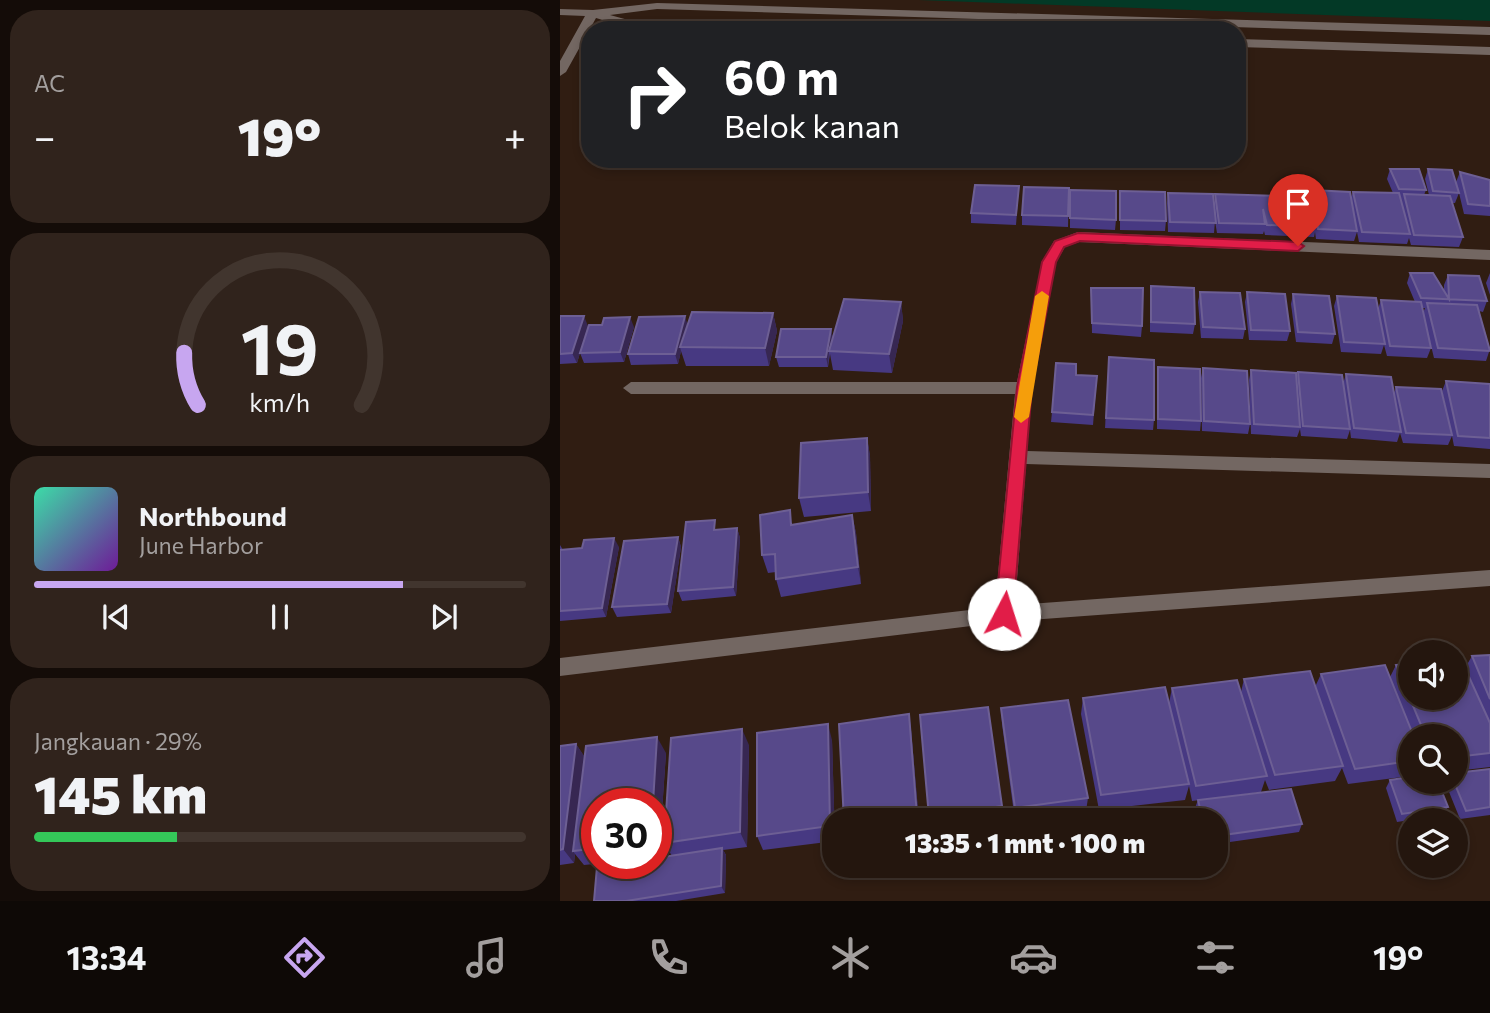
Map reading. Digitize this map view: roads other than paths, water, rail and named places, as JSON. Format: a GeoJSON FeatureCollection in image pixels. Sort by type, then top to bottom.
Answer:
{"type":"FeatureCollection","features":[{"type":"Feature","properties":{"kind":"street"},"geometry":{"type":"LineString","coordinates":[[560,12],[593,13],[657,6],[1138,21]]}},
{"type":"Feature","properties":{"kind":"street"},"geometry":{"type":"LineString","coordinates":[[593,13],[620,21]]}},
{"type":"Feature","properties":{"kind":"street"},"geometry":{"type":"LineString","coordinates":[[589,21],[593,13]]}},
{"type":"Feature","properties":{"kind":"street"},"geometry":{"type":"LineString","coordinates":[[1246,24],[1490,32]]}},
{"type":"Feature","properties":{"kind":"street"},"geometry":{"type":"LineString","coordinates":[[560,72],[581,34]]}},
{"type":"Feature","properties":{"kind":"street"},"geometry":{"type":"LineString","coordinates":[[1246,43],[1490,51]]}},
{"type":"Feature","properties":{"kind":"street"},"geometry":{"type":"LineString","coordinates":[[1004,614],[1024,387],[1049,262],[1059,244],[1078,237],[1490,255]]}},
{"type":"Feature","properties":{"kind":"street"},"geometry":{"type":"LineString","coordinates":[[631,387],[1024,387]]}},
{"type":"Feature","properties":{"kind":"street"},"geometry":{"type":"LineString","coordinates":[[1018,457],[1490,471]]}},
{"type":"Feature","properties":{"kind":"street"},"geometry":{"type":"LineString","coordinates":[[560,667],[1004,614],[1490,578]]}}]}
